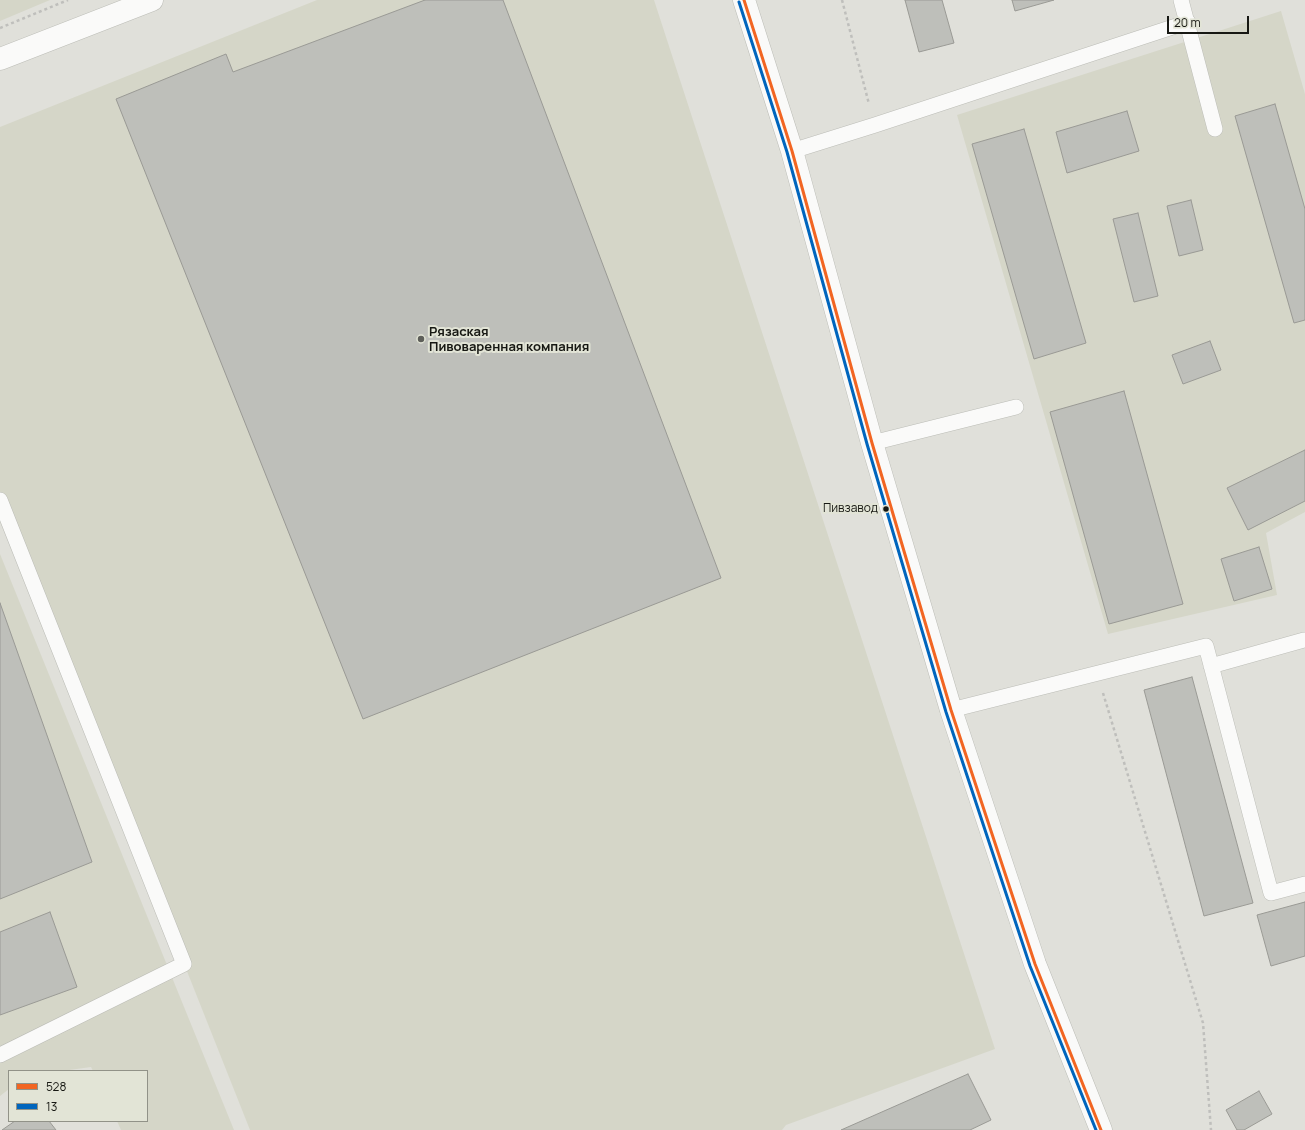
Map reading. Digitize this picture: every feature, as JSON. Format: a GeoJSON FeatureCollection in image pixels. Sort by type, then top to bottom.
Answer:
{"type":"FeatureCollection","features":[{"type":"Feature","properties":{"kind":"main road"},"geometry":{"type":"LineString","coordinates":[[0,59],[152,0]]}},
{"type":"Feature","properties":{"kind":"main road"},"geometry":{"type":"LineString","coordinates":[[744,0],[792,151],[872,443],[951,710],[1035,964],[1101,1130]]}},
{"type":"Feature","properties":{"kind":"lane"},"geometry":{"type":"LineString","coordinates":[[1181,0],[1215,129]]}},
{"type":"Feature","properties":{"kind":"lane"},"geometry":{"type":"LineString","coordinates":[[792,151],[1188,22]]}},
{"type":"Feature","properties":{"kind":"lane"},"geometry":{"type":"LineString","coordinates":[[872,443],[1016,407]]}},
{"type":"Feature","properties":{"kind":"lane"},"geometry":{"type":"LineString","coordinates":[[0,500],[184,964],[0,1055]]}},
{"type":"Feature","properties":{"kind":"lane"},"geometry":{"type":"LineString","coordinates":[[1212,666],[1304,640]]}},
{"type":"Feature","properties":{"kind":"lane"},"geometry":{"type":"LineString","coordinates":[[951,710],[1206,646],[1271,893],[1305,884]]}},
{"type":"Feature","properties":{"kind":"path"},"geometry":{"type":"LineString","coordinates":[[0,28],[68,0]]}},
{"type":"Feature","properties":{"kind":"path"},"geometry":{"type":"LineString","coordinates":[[842,0],[875,125]]}},
{"type":"Feature","properties":{"kind":"path"},"geometry":{"type":"LineString","coordinates":[[1097,674],[1203,1023],[1211,1130]]}},
{"type":"Feature","properties":{"kind":"shaded area"},"geometry":{"type":"Polygon","coordinates":[[[0,0],[50,0],[0,21],[0,0]]]}},
{"type":"Feature","properties":{"kind":"shaded area"},"geometry":{"type":"Polygon","coordinates":[[[317,0],[654,0],[995,1049],[786,1125],[782,1130],[250,1130],[0,500],[0,127],[317,0]]]}},
{"type":"Feature","properties":{"kind":"shaded area"},"geometry":{"type":"Polygon","coordinates":[[[1281,11],[1305,94],[1305,512],[1266,533],[1277,595],[1108,634],[957,115],[1281,11]]]}},
{"type":"Feature","properties":{"kind":"shaded area"},"geometry":{"type":"Polygon","coordinates":[[[0,554],[234,1130],[121,1130],[117,1122],[148,1122],[148,1070],[92,1070],[91,1067],[69,1070],[8,1070],[8,1090],[0,1096],[0,554]]]}},
{"type":"Feature","properties":{"kind":"building","name":"Рязаская Пивоваренная компания"},"geometry":{"type":"Polygon","coordinates":[[[425,0],[503,0],[721,578],[363,719],[116,99],[226,54],[233,72],[425,0]]]}},
{"type":"Feature","properties":{"kind":"building"},"geometry":{"type":"Polygon","coordinates":[[[905,0],[942,0],[954,43],[919,52],[905,0]]]}},
{"type":"Feature","properties":{"kind":"building"},"geometry":{"type":"Polygon","coordinates":[[[1012,0],[1054,0],[1015,11],[1012,0]]]}},
{"type":"Feature","properties":{"kind":"building"},"geometry":{"type":"Polygon","coordinates":[[[1275,104],[1305,209],[1305,320],[1294,323],[1235,116],[1275,104]]]}},
{"type":"Feature","properties":{"kind":"building"},"geometry":{"type":"Polygon","coordinates":[[[1127,111],[1139,151],[1067,173],[1056,132],[1127,111]]]}},
{"type":"Feature","properties":{"kind":"building"},"geometry":{"type":"Polygon","coordinates":[[[1024,129],[1086,343],[1034,359],[972,144],[1024,129]]]}},
{"type":"Feature","properties":{"kind":"building"},"geometry":{"type":"Polygon","coordinates":[[[1191,200],[1203,250],[1179,256],[1167,206],[1191,200]]]}},
{"type":"Feature","properties":{"kind":"building"},"geometry":{"type":"Polygon","coordinates":[[[1138,213],[1158,296],[1134,302],[1113,219],[1138,213]]]}},
{"type":"Feature","properties":{"kind":"building"},"geometry":{"type":"Polygon","coordinates":[[[1210,341],[1221,370],[1183,384],[1172,355],[1210,341]]]}},
{"type":"Feature","properties":{"kind":"building"},"geometry":{"type":"Polygon","coordinates":[[[1124,391],[1183,604],[1109,624],[1050,412],[1124,391]]]}},
{"type":"Feature","properties":{"kind":"building"},"geometry":{"type":"Polygon","coordinates":[[[1305,450],[1305,501],[1248,530],[1227,488],[1305,450]]]}},
{"type":"Feature","properties":{"kind":"building"},"geometry":{"type":"Polygon","coordinates":[[[1259,547],[1272,589],[1234,601],[1221,559],[1259,547]]]}},
{"type":"Feature","properties":{"kind":"building"},"geometry":{"type":"Polygon","coordinates":[[[0,603],[92,862],[0,899],[0,603]]]}},
{"type":"Feature","properties":{"kind":"building"},"geometry":{"type":"Polygon","coordinates":[[[1192,677],[1253,903],[1204,916],[1144,690],[1192,677]]]}},
{"type":"Feature","properties":{"kind":"building"},"geometry":{"type":"Polygon","coordinates":[[[1305,902],[1305,956],[1271,966],[1257,915],[1305,902]]]}},
{"type":"Feature","properties":{"kind":"building"},"geometry":{"type":"Polygon","coordinates":[[[50,912],[77,987],[0,1015],[0,932],[50,912]]]}},
{"type":"Feature","properties":{"kind":"building"},"geometry":{"type":"Polygon","coordinates":[[[968,1074],[991,1120],[970,1130],[841,1130],[968,1074]]]}},
{"type":"Feature","properties":{"kind":"building"},"geometry":{"type":"Polygon","coordinates":[[[1259,1091],[1272,1114],[1244,1130],[1237,1130],[1226,1110],[1259,1091]]]}},
{"type":"Feature","properties":{"kind":"building"},"geometry":{"type":"Polygon","coordinates":[[[14,1122],[50,1122],[56,1130],[2,1130],[14,1122]]]}},
{"type":"Feature","properties":{"kind":"transit line","name":"528"},"geometry":{"type":"LineString","coordinates":[[744,0],[792,151],[872,443],[951,710],[1035,964],[1101,1130]]}},
{"type":"Feature","properties":{"kind":"transit line","name":"13"},"geometry":{"type":"LineString","coordinates":[[739,2],[787,152],[867,444],[946,712],[1030,966],[1096,1130]]}},
{"type":"Feature","properties":{"kind":"place","name":"Рязаская Пивоваренная компания"},"geometry":{"type":"Point","coordinates":[421,339]}},
{"type":"Feature","properties":{"kind":"place","name":"Пивзавод"},"geometry":{"type":"Point","coordinates":[886,509]}}]}
